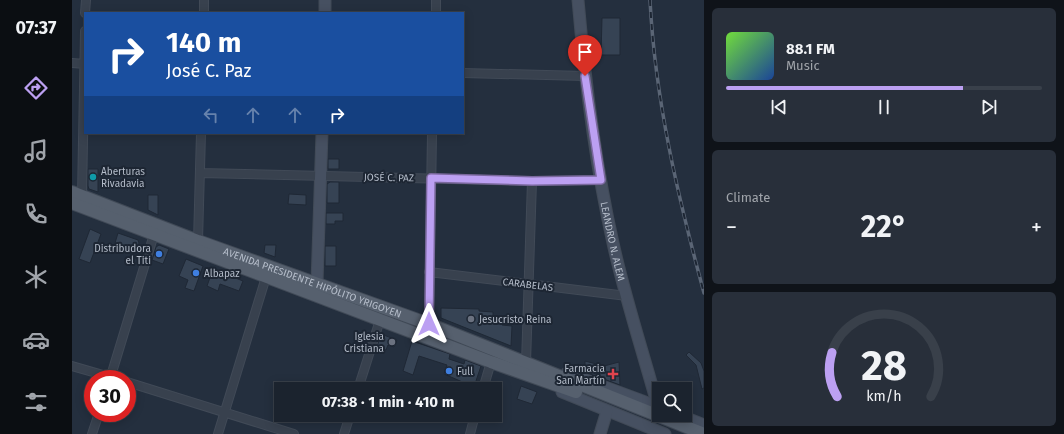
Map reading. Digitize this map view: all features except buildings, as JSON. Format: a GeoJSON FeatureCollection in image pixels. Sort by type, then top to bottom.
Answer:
{"type":"FeatureCollection","features":[{"type":"Feature","properties":{"kind":"main road","name":"AVENIDA PRESIDENTE HIPÓLITO YRIGOYEN"},"geometry":{"type":"LineString","coordinates":[[77,194],[266,277],[313,295],[491,362],[551,378],[704,434]]}},
{"type":"Feature","properties":{"kind":"main road","name":"AVENIDA PRESIDENTE HIPÓLITO YRIGOYEN"},"geometry":{"type":"LineString","coordinates":[[72,204],[198,241],[429,324],[526,363],[551,378],[685,434]]}},
{"type":"Feature","properties":{"kind":"street"},"geometry":{"type":"LineString","coordinates":[[85,12],[86,0]]}},
{"type":"Feature","properties":{"kind":"street"},"geometry":{"type":"LineString","coordinates":[[204,0],[204,12]]}},
{"type":"Feature","properties":{"kind":"street"},"geometry":{"type":"LineString","coordinates":[[325,0],[325,12]]}},
{"type":"Feature","properties":{"kind":"street"},"geometry":{"type":"LineString","coordinates":[[436,0],[436,12]]}},
{"type":"Feature","properties":{"kind":"street","name":"LEANDRO N. ALEM"},"geometry":{"type":"LineString","coordinates":[[578,0],[585,76],[601,180],[613,243],[652,386]]}},
{"type":"Feature","properties":{"kind":"street"},"geometry":{"type":"LineString","coordinates":[[72,63],[84,64]]}},
{"type":"Feature","properties":{"kind":"street"},"geometry":{"type":"LineString","coordinates":[[464,73],[585,76]]}},
{"type":"Feature","properties":{"kind":"street"},"geometry":{"type":"LineString","coordinates":[[77,194],[84,80]]}},
{"type":"Feature","properties":{"kind":"street"},"geometry":{"type":"LineString","coordinates":[[198,241],[201,134]]}},
{"type":"Feature","properties":{"kind":"street"},"geometry":{"type":"LineString","coordinates":[[313,295],[317,283],[322,134]]}},
{"type":"Feature","properties":{"kind":"street"},"geometry":{"type":"LineString","coordinates":[[429,324],[432,134]]}},
{"type":"Feature","properties":{"kind":"street","name":"JOSÉ C. PAZ"},"geometry":{"type":"LineString","coordinates":[[200,173],[532,181],[601,180]]}},
{"type":"Feature","properties":{"kind":"street"},"geometry":{"type":"LineString","coordinates":[[526,363],[530,284],[532,181]]}},
{"type":"Feature","properties":{"kind":"street"},"geometry":{"type":"LineString","coordinates":[[114,370],[156,229]]}},
{"type":"Feature","properties":{"kind":"street","name":"CARABELAS"},"geometry":{"type":"LineString","coordinates":[[429,272],[627,296]]}},
{"type":"Feature","properties":{"kind":"street"},"geometry":{"type":"LineString","coordinates":[[218,434],[266,277]]}},
{"type":"Feature","properties":{"kind":"street"},"geometry":{"type":"LineString","coordinates":[[360,382],[380,320]]}},
{"type":"Feature","properties":{"kind":"street"},"geometry":{"type":"LineString","coordinates":[[485,382],[491,362]]}},
{"type":"Feature","properties":{"kind":"street"},"geometry":{"type":"LineString","coordinates":[[72,366],[85,370]]}},
{"type":"Feature","properties":{"kind":"street","name":"AVENIDA PRESIDENTE HIPÓLITO YRIGOYEN"},"geometry":{"type":"LineString","coordinates":[[652,405],[561,372],[551,378],[563,392],[665,434]]}},
{"type":"Feature","properties":{"kind":"street"},"geometry":{"type":"LineString","coordinates":[[136,385],[224,414],[294,434]]}},
{"type":"Feature","properties":{"kind":"street"},"geometry":{"type":"LineString","coordinates":[[600,434],[608,411]]}},
{"type":"Feature","properties":{"kind":"street"},"geometry":{"type":"LineString","coordinates":[[692,420],[704,425]]}},
{"type":"Feature","properties":{"kind":"street"},"geometry":{"type":"LineString","coordinates":[[92,434],[96,422]]}},
{"type":"Feature","properties":{"kind":"street"},"geometry":{"type":"LineString","coordinates":[[344,434],[348,422]]}},
{"type":"Feature","properties":{"kind":"street"},"geometry":{"type":"LineString","coordinates":[[470,434],[473,422]]}},
{"type":"Feature","properties":{"kind":"railway"},"geometry":{"type":"LineString","coordinates":[[650,0],[662,111],[685,221],[704,293]]}},
{"type":"Feature","properties":{"kind":"place","name":"Aberturas Rivadavia"},"geometry":{"type":"Point","coordinates":[93,177]}},
{"type":"Feature","properties":{"kind":"place","name":"Distribudora el Titi"},"geometry":{"type":"Point","coordinates":[159,254]}},
{"type":"Feature","properties":{"kind":"place","name":"Albapaz"},"geometry":{"type":"Point","coordinates":[196,273]}},
{"type":"Feature","properties":{"kind":"place","name":"Jesucristo Reina"},"geometry":{"type":"Point","coordinates":[471,319]}},
{"type":"Feature","properties":{"kind":"place","name":"Iglesia Cristiana"},"geometry":{"type":"Point","coordinates":[392,342]}},
{"type":"Feature","properties":{"kind":"place","name":"Full"},"geometry":{"type":"Point","coordinates":[449,371]}},
{"type":"Feature","properties":{"kind":"place","name":"Farmacia San Martín"},"geometry":{"type":"Point","coordinates":[613,374]}},
{"type":"Feature","properties":{"kind":"route"},"geometry":{"type":"LineString","coordinates":[[429,324],[431,178],[532,181],[601,180],[585,76]]}}]}
